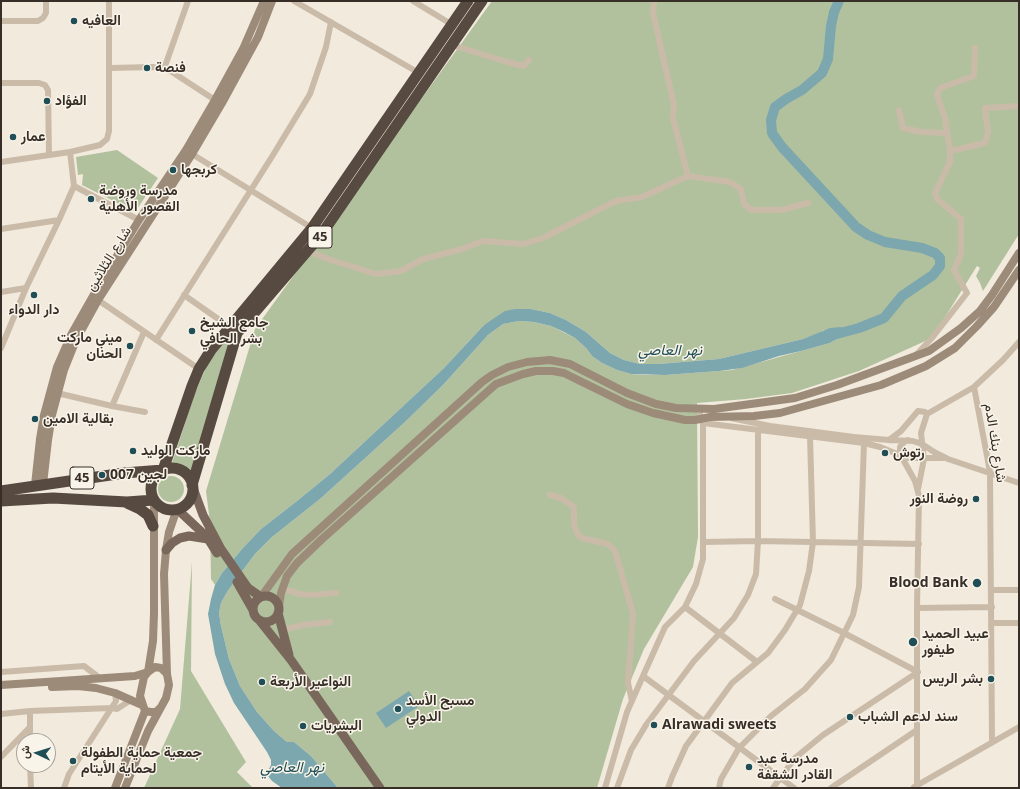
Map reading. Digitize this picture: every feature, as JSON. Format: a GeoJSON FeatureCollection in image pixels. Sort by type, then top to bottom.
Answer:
{"type":"FeatureCollection","features":[{"type":"Feature","properties":{"kind":"highway","name":"45"},"geometry":{"type":"LineString","coordinates":[[192,485],[234,330],[312,228],[468,1]]}},
{"type":"Feature","properties":{"kind":"highway","name":"45"},"geometry":{"type":"LineString","coordinates":[[1,490],[124,473],[164,470],[192,386],[199,369],[211,350],[234,330],[321,235],[482,1]]}},
{"type":"Feature","properties":{"kind":"highway"},"geometry":{"type":"LineString","coordinates":[[174,468],[183,472],[190,479],[192,485],[189,500],[186,504],[177,509],[172,510],[162,507],[154,500],[152,496],[151,485],[155,476],[164,470],[174,468]]}},
{"type":"Feature","properties":{"kind":"highway","name":"45"},"geometry":{"type":"LineString","coordinates":[[1,501],[53,498],[126,502],[154,500]]}},
{"type":"Feature","properties":{"kind":"highway"},"geometry":{"type":"LineString","coordinates":[[126,502],[148,515],[153,526]]}},
{"type":"Feature","properties":{"kind":"main road"},"geometry":{"type":"LineString","coordinates":[[39,484],[40,439],[44,414],[57,367],[71,335],[104,284],[139,220],[186,150],[215,100],[239,65],[264,1]]}},
{"type":"Feature","properties":{"kind":"main road","name":"شارع الثلاثين"},"geometry":{"type":"LineString","coordinates":[[39,484],[57,393],[69,355],[98,300],[104,284],[192,154],[239,65],[258,37],[272,1]]}},
{"type":"Feature","properties":{"kind":"main road"},"geometry":{"type":"LineString","coordinates":[[253,610],[256,601],[261,597],[296,550],[482,382],[508,367],[527,362],[550,360],[570,364],[628,393],[656,404],[676,408],[700,410],[724,409],[795,398],[837,385],[929,351],[947,339],[980,311],[992,296],[1019,253]]}},
{"type":"Feature","properties":{"kind":"main road"},"geometry":{"type":"LineString","coordinates":[[260,621],[269,622],[275,618],[287,576],[297,563],[496,384],[509,378],[536,371],[553,371],[564,373],[628,404],[653,413],[685,420],[702,421],[710,417],[780,413],[881,385],[926,366],[955,348],[977,326],[994,307],[1019,270]]}},
{"type":"Feature","properties":{"kind":"main road"},"geometry":{"type":"LineString","coordinates":[[760,427],[764,415]]}},
{"type":"Feature","properties":{"kind":"main road"},"geometry":{"type":"LineString","coordinates":[[192,485],[203,515],[221,554]]}},
{"type":"Feature","properties":{"kind":"main road"},"geometry":{"type":"LineString","coordinates":[[115,788],[144,708],[140,696],[144,677],[148,672],[153,641],[154,500]]}},
{"type":"Feature","properties":{"kind":"main road"},"geometry":{"type":"LineString","coordinates":[[125,788],[148,731],[166,698],[169,686],[167,674],[164,574],[169,532],[177,509],[221,554],[246,590],[255,616],[291,660],[380,788]]}},
{"type":"Feature","properties":{"kind":"main road"},"geometry":{"type":"LineString","coordinates":[[166,550],[172,543],[180,538],[189,536],[208,539]]}},
{"type":"Feature","properties":{"kind":"main road"},"geometry":{"type":"LineString","coordinates":[[246,590],[261,597],[267,596],[273,598],[278,610],[291,660]]}},
{"type":"Feature","properties":{"kind":"main road"},"geometry":{"type":"LineString","coordinates":[[1,685],[135,676],[148,672],[156,667],[161,668],[167,674]]}},
{"type":"Feature","properties":{"kind":"main road"},"geometry":{"type":"LineString","coordinates":[[1,690],[78,686],[96,688],[115,693],[144,708],[156,712],[161,707]]}},
{"type":"Feature","properties":{"kind":"street"},"geometry":{"type":"LineString","coordinates":[[1,21],[38,21],[43,18],[46,13],[46,1]]}},
{"type":"Feature","properties":{"kind":"street"},"geometry":{"type":"LineString","coordinates":[[1,162],[70,152],[100,145],[107,139],[109,131],[110,68],[109,1]]}},
{"type":"Feature","properties":{"kind":"street"},"geometry":{"type":"LineString","coordinates":[[164,69],[188,1]]}},
{"type":"Feature","properties":{"kind":"street"},"geometry":{"type":"LineString","coordinates":[[294,1],[419,73]]}},
{"type":"Feature","properties":{"kind":"street"},"geometry":{"type":"LineString","coordinates":[[414,1],[451,24]]}},
{"type":"Feature","properties":{"kind":"street"},"geometry":{"type":"LineString","coordinates":[[654,1],[653,13],[674,105],[673,118],[688,176]]}},
{"type":"Feature","properties":{"kind":"street"},"geometry":{"type":"LineString","coordinates":[[156,340],[252,189],[310,94],[326,47],[331,22]]}},
{"type":"Feature","properties":{"kind":"street"},"geometry":{"type":"LineString","coordinates":[[452,45],[524,66],[529,60]]}},
{"type":"Feature","properties":{"kind":"street"},"geometry":{"type":"LineString","coordinates":[[914,357],[932,338],[967,293],[954,270],[961,254],[961,219],[937,199],[935,193],[950,162],[950,151],[945,118],[937,96],[940,88],[974,76],[975,48]]}},
{"type":"Feature","properties":{"kind":"street"},"geometry":{"type":"LineString","coordinates":[[110,68],[153,67],[164,69],[172,72],[215,100]]}},
{"type":"Feature","properties":{"kind":"street"},"geometry":{"type":"LineString","coordinates":[[1,83],[40,83],[45,85],[48,90],[49,155]]}},
{"type":"Feature","properties":{"kind":"street"},"geometry":{"type":"LineString","coordinates":[[950,151],[985,143],[988,132],[984,108],[1019,106]]}},
{"type":"Feature","properties":{"kind":"street"},"geometry":{"type":"LineString","coordinates":[[899,110],[903,128],[920,132],[947,133]]}},
{"type":"Feature","properties":{"kind":"street"},"geometry":{"type":"LineString","coordinates":[[1,348],[26,288],[60,220],[74,186],[70,152]]}},
{"type":"Feature","properties":{"kind":"street"},"geometry":{"type":"LineString","coordinates":[[192,154],[252,189],[312,228]]}},
{"type":"Feature","properties":{"kind":"street"},"geometry":{"type":"LineString","coordinates":[[307,252],[376,274],[402,272],[423,259],[462,249],[483,241],[523,244],[543,238],[616,201],[642,197],[688,176],[730,182],[741,190],[744,204],[751,210],[781,210],[808,203]]}},
{"type":"Feature","properties":{"kind":"street"},"geometry":{"type":"LineString","coordinates":[[74,186],[139,220]]}},
{"type":"Feature","properties":{"kind":"street"},"geometry":{"type":"LineString","coordinates":[[1,229],[60,220]]}},
{"type":"Feature","properties":{"kind":"street"},"geometry":{"type":"LineString","coordinates":[[1,292],[26,288]]}},
{"type":"Feature","properties":{"kind":"street"},"geometry":{"type":"LineString","coordinates":[[184,296],[234,330]]}},
{"type":"Feature","properties":{"kind":"street"},"geometry":{"type":"LineString","coordinates":[[98,300],[199,369]]}},
{"type":"Feature","properties":{"kind":"street"},"geometry":{"type":"LineString","coordinates":[[112,406],[144,332]]}},
{"type":"Feature","properties":{"kind":"street"},"geometry":{"type":"LineString","coordinates":[[915,787],[918,672],[918,489],[922,478],[924,459],[921,433],[927,414],[974,387],[1003,360],[1019,342]]}},
{"type":"Feature","properties":{"kind":"street","name":"شارع بنك الدم"},"geometry":{"type":"LineString","coordinates":[[974,387],[990,472],[992,742]]}},
{"type":"Feature","properties":{"kind":"street"},"geometry":{"type":"LineString","coordinates":[[57,393],[145,412]]}},
{"type":"Feature","properties":{"kind":"street"},"geometry":{"type":"LineString","coordinates":[[724,409],[728,416],[735,420],[760,427],[810,436],[864,443],[880,447],[901,457],[913,459],[948,459]]}},
{"type":"Feature","properties":{"kind":"street"},"geometry":{"type":"LineString","coordinates":[[605,788],[627,712],[642,676],[665,627],[684,607],[696,584],[703,560],[702,421],[700,410]]}},
{"type":"Feature","properties":{"kind":"street"},"geometry":{"type":"LineString","coordinates":[[889,440],[901,431],[918,411],[925,412],[927,414]]}},
{"type":"Feature","properties":{"kind":"street"},"geometry":{"type":"LineString","coordinates":[[702,421],[854,437],[908,440],[922,444],[948,459],[1019,483]]}},
{"type":"Feature","properties":{"kind":"street"},"geometry":{"type":"LineString","coordinates":[[617,788],[631,750],[646,725],[694,661],[734,618],[748,595],[756,574],[760,427]]}},
{"type":"Feature","properties":{"kind":"street"},"geometry":{"type":"LineString","coordinates":[[668,788],[686,746],[732,683],[768,653],[800,605],[813,542],[810,436]]}},
{"type":"Feature","properties":{"kind":"street"},"geometry":{"type":"LineString","coordinates":[[908,440],[905,441],[900,447],[900,454],[918,489]]}},
{"type":"Feature","properties":{"kind":"street"},"geometry":{"type":"LineString","coordinates":[[719,788],[721,779],[740,748],[772,716],[805,689],[831,660],[853,615],[859,587],[864,443]]}},
{"type":"Feature","properties":{"kind":"street"},"geometry":{"type":"LineString","coordinates":[[550,495],[562,498],[574,507],[574,525],[578,535],[582,538],[608,544],[615,551],[617,556],[633,614],[628,683],[632,701]]}},
{"type":"Feature","properties":{"kind":"street"},"geometry":{"type":"LineString","coordinates":[[704,542],[758,541],[919,544]]}},
{"type":"Feature","properties":{"kind":"street"},"geometry":{"type":"LineString","coordinates":[[283,589],[312,596],[336,593]]}},
{"type":"Feature","properties":{"kind":"street"},"geometry":{"type":"LineString","coordinates":[[992,590],[1019,590]]}},
{"type":"Feature","properties":{"kind":"street"},"geometry":{"type":"LineString","coordinates":[[775,599],[918,672]]}},
{"type":"Feature","properties":{"kind":"street"},"geometry":{"type":"LineString","coordinates":[[684,607],[757,662]]}},
{"type":"Feature","properties":{"kind":"street"},"geometry":{"type":"LineString","coordinates":[[917,608],[992,607]]}},
{"type":"Feature","properties":{"kind":"street"},"geometry":{"type":"LineString","coordinates":[[282,630],[303,625],[330,622]]}},
{"type":"Feature","properties":{"kind":"street"},"geometry":{"type":"LineString","coordinates":[[992,623],[1019,623]]}},
{"type":"Feature","properties":{"kind":"street"},"geometry":{"type":"LineString","coordinates":[[1,672],[84,666],[101,679]]}},
{"type":"Feature","properties":{"kind":"street"},"geometry":{"type":"LineString","coordinates":[[773,788],[795,758],[823,735],[918,672]]}},
{"type":"Feature","properties":{"kind":"street"},"geometry":{"type":"LineString","coordinates":[[642,676],[794,788]]}},
{"type":"Feature","properties":{"kind":"street"},"geometry":{"type":"LineString","coordinates":[[64,788],[69,774],[116,701],[115,693]]}},
{"type":"Feature","properties":{"kind":"street"},"geometry":{"type":"LineString","coordinates":[[1,714],[30,711],[117,708],[131,700]]}},
{"type":"Feature","properties":{"kind":"street"},"geometry":{"type":"LineString","coordinates":[[30,711],[30,733]]}},
{"type":"Feature","properties":{"kind":"street"},"geometry":{"type":"LineString","coordinates":[[1,757],[30,727]]}},
{"type":"Feature","properties":{"kind":"street"},"geometry":{"type":"LineString","coordinates":[[915,787],[1019,727]]}},
{"type":"Feature","properties":{"kind":"street"},"geometry":{"type":"LineString","coordinates":[[831,788],[917,730]]}},
{"type":"Feature","properties":{"kind":"street"},"geometry":{"type":"LineString","coordinates":[[30,773],[31,788]]}},
{"type":"Feature","properties":{"kind":"green space"},"geometry":{"type":"Polygon","coordinates":[[[492,1],[1019,1],[1019,234],[983,291],[976,276],[980,268],[977,266],[932,338],[859,371],[792,393],[697,403],[698,537],[693,567],[644,649],[623,699],[597,788],[338,788],[311,756],[294,742],[287,742],[274,731],[257,712],[240,686],[229,659],[221,626],[219,613],[221,603],[227,592],[255,554],[272,537],[320,499],[405,422],[443,385],[488,335],[503,324],[519,321],[534,322],[551,326],[575,338],[592,356],[602,363],[617,370],[631,374],[645,375],[732,370],[830,343],[842,336],[824,330],[803,339],[719,359],[640,364],[624,360],[610,353],[586,332],[566,320],[550,313],[531,309],[515,309],[484,325],[444,368],[330,474],[261,529],[222,573],[215,585],[211,579],[210,522],[206,491],[255,329],[492,1]]]}},
{"type":"Feature","properties":{"kind":"green space"},"geometry":{"type":"Polygon","coordinates":[[[117,150],[158,178],[135,212],[82,185],[83,174],[78,175],[76,157],[117,150]]]}},
{"type":"Feature","properties":{"kind":"green space"},"geometry":{"type":"Polygon","coordinates":[[[231,333],[232,334],[190,477],[184,470],[177,466],[171,466],[195,393],[208,363],[231,333]]]}},
{"type":"Feature","properties":{"kind":"green space"},"geometry":{"type":"Polygon","coordinates":[[[171,476],[180,480],[184,489],[180,498],[171,502],[162,498],[158,489],[162,480],[171,476]]]}},
{"type":"Feature","properties":{"kind":"green space"},"geometry":{"type":"Polygon","coordinates":[[[192,562],[191,671],[246,762],[237,772],[253,788],[144,788],[180,709],[192,562]]]}},
{"type":"Feature","properties":{"kind":"water","name":"نهر العاصي"},"geometry":{"type":"Polygon","coordinates":[[[515,309],[531,309],[550,313],[566,320],[586,332],[610,353],[624,360],[640,364],[719,359],[803,339],[830,328],[841,327],[845,331],[842,336],[830,343],[779,356],[742,368],[665,375],[631,374],[617,370],[602,363],[592,356],[575,338],[551,326],[534,322],[519,321],[503,324],[488,335],[443,385],[405,422],[320,499],[272,537],[255,554],[227,592],[221,603],[219,613],[221,626],[229,659],[240,686],[257,712],[274,731],[287,742],[294,742],[311,756],[338,788],[282,788],[268,776],[267,773],[271,765],[271,760],[234,703],[225,684],[215,654],[208,614],[215,585],[222,573],[261,529],[330,474],[444,368],[484,325],[505,311],[515,309]]]}},
{"type":"Feature","properties":{"kind":"water","name":"مسبح الأسد الدولي"},"geometry":{"type":"Polygon","coordinates":[[[409,691],[419,706],[386,728],[376,713],[409,691]]]}},
{"type":"Feature","properties":{"kind":"waterway","name":"نهر العاصي"},"geometry":{"type":"LineString","coordinates":[[833,335],[859,328],[884,318],[902,296],[933,275],[940,266],[940,258],[935,253],[922,248],[885,242],[868,235],[856,227],[782,147],[772,133],[771,120],[775,107],[802,90],[822,73],[828,59],[831,26],[834,12],[839,1]]}},
{"type":"Feature","properties":{"kind":"place","name":"العافيه"},"geometry":{"type":"Point","coordinates":[74,21]}},
{"type":"Feature","properties":{"kind":"place","name":"فنصة"},"geometry":{"type":"Point","coordinates":[147,68]}},
{"type":"Feature","properties":{"kind":"place","name":"الفؤاد"},"geometry":{"type":"Point","coordinates":[47,101]}},
{"type":"Feature","properties":{"kind":"place","name":"عمار"},"geometry":{"type":"Point","coordinates":[13,137]}},
{"type":"Feature","properties":{"kind":"place","name":"كربجها"},"geometry":{"type":"Point","coordinates":[173,170]}},
{"type":"Feature","properties":{"kind":"place","name":"مدرسة وروضة القصور الأهلية"},"geometry":{"type":"Point","coordinates":[91,199]}},
{"type":"Feature","properties":{"kind":"place","name":"دار الدواء"},"geometry":{"type":"Point","coordinates":[34,295]}},
{"type":"Feature","properties":{"kind":"place","name":"جامع الشيخ بشر الحافي"},"geometry":{"type":"Point","coordinates":[192,331]}},
{"type":"Feature","properties":{"kind":"place","name":"ميني ماركت الحنان"},"geometry":{"type":"Point","coordinates":[130,346]}},
{"type":"Feature","properties":{"kind":"place","name":"بقالية الامين"},"geometry":{"type":"Point","coordinates":[35,419]}},
{"type":"Feature","properties":{"kind":"place","name":"ماركت الوليد"},"geometry":{"type":"Point","coordinates":[133,451]}},
{"type":"Feature","properties":{"kind":"place","name":"رتوش"},"geometry":{"type":"Point","coordinates":[885,453]}},
{"type":"Feature","properties":{"kind":"place","name":"لجين 007"},"geometry":{"type":"Point","coordinates":[102,475]}},
{"type":"Feature","properties":{"kind":"place","name":"روضة النور"},"geometry":{"type":"Point","coordinates":[976,499]}},
{"type":"Feature","properties":{"kind":"place","name":"Blood Bank"},"geometry":{"type":"Point","coordinates":[977,583]}},
{"type":"Feature","properties":{"kind":"place","name":"عبيد الحميد طيفور"},"geometry":{"type":"Point","coordinates":[913,642]}},
{"type":"Feature","properties":{"kind":"place","name":"بشر الريس"},"geometry":{"type":"Point","coordinates":[991,679]}},
{"type":"Feature","properties":{"kind":"place","name":"النواعير الأربعة"},"geometry":{"type":"Point","coordinates":[262,682]}},
{"type":"Feature","properties":{"kind":"place","name":"مسبح الأسد الدولي"},"geometry":{"type":"Point","coordinates":[398,709]}},
{"type":"Feature","properties":{"kind":"place","name":"سند لدعم الشباب"},"geometry":{"type":"Point","coordinates":[850,717]}},
{"type":"Feature","properties":{"kind":"place","name":"Alrawadi sweets"},"geometry":{"type":"Point","coordinates":[654,725]}},
{"type":"Feature","properties":{"kind":"place","name":"البشريات"},"geometry":{"type":"Point","coordinates":[303,726]}},
{"type":"Feature","properties":{"kind":"place","name":"جمعية حماية الطفولة لحماية الأيتام"},"geometry":{"type":"Point","coordinates":[73,761]}},
{"type":"Feature","properties":{"kind":"place","name":"مدرسة عبد القادر الشقفة"},"geometry":{"type":"Point","coordinates":[749,767]}}]}
